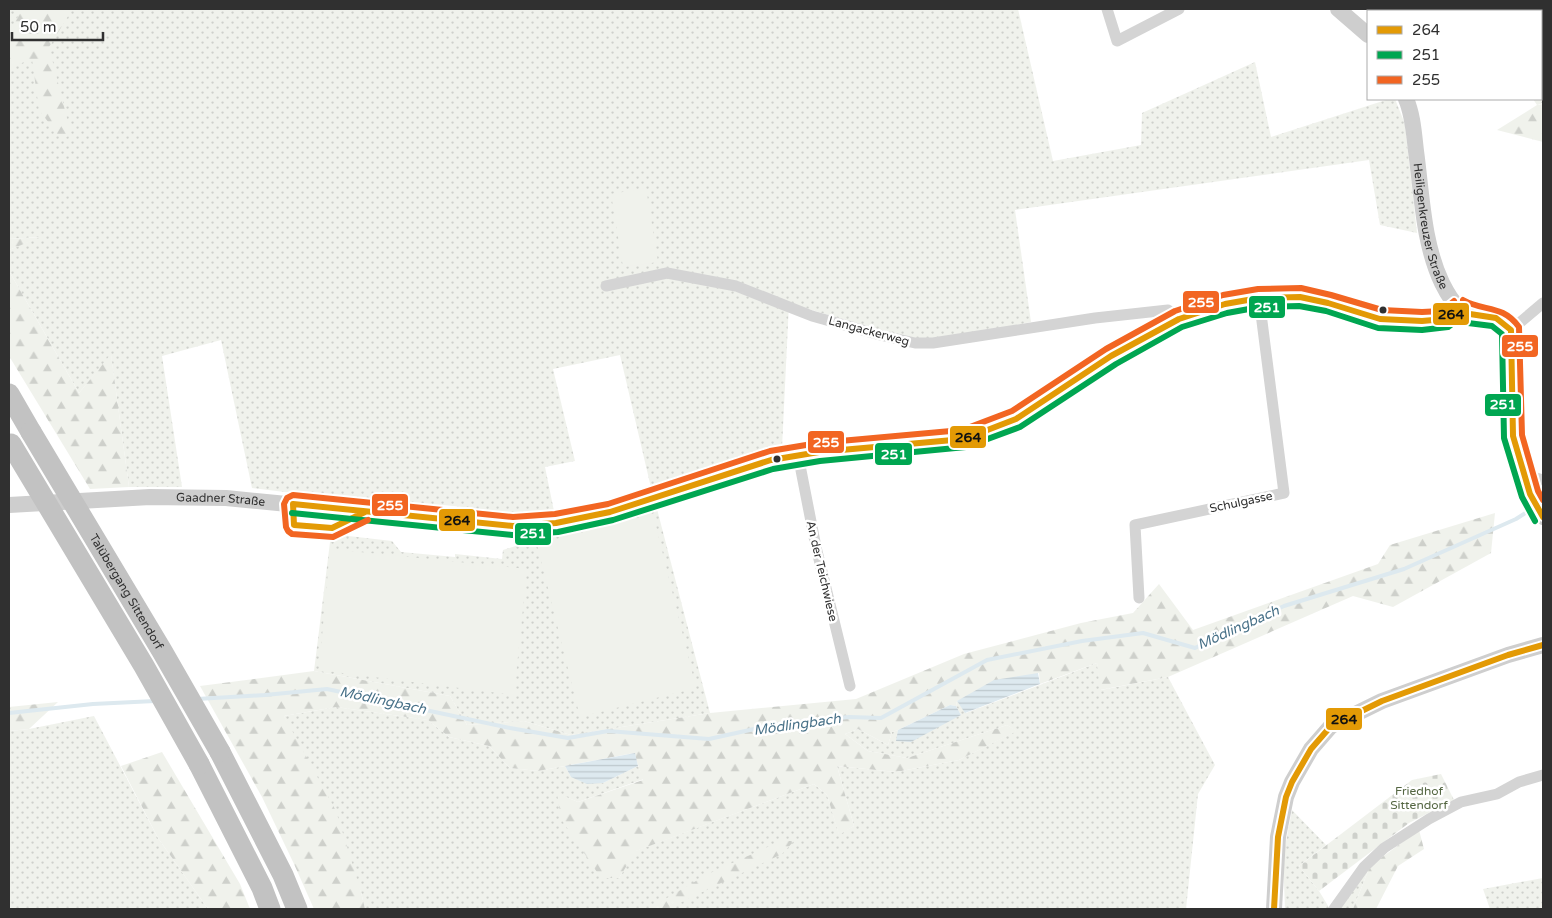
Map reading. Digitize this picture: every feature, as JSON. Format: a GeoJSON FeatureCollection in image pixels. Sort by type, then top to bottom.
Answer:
{"type":"FeatureCollection","features":[{"type":"Feature","properties":{"kind":"highway","name":"Talübergang Sittendorf"},"geometry":{"type":"LineString","coordinates":[[9,394],[220,752],[283,875],[297,909]]}},
{"type":"Feature","properties":{"kind":"highway","name":"Talübergang Sittendorf"},"geometry":{"type":"LineString","coordinates":[[10,442],[144,666],[199,764],[262,888],[270,909]]}},
{"type":"Feature","properties":{"kind":"street"},"geometry":{"type":"LineString","coordinates":[[1107,9],[1116,41],[1179,9]]}},
{"type":"Feature","properties":{"kind":"street"},"geometry":{"type":"LineString","coordinates":[[1338,9],[1367,34]]}},
{"type":"Feature","properties":{"kind":"street","name":"Heiligenkreuzer Straße"},"geometry":{"type":"LineString","coordinates":[[1406,100],[1415,140],[1431,252],[1437,272],[1448,293],[1459,308]]}},
{"type":"Feature","properties":{"kind":"street","name":"Langackerweg"},"geometry":{"type":"LineString","coordinates":[[606,286],[667,273],[736,286],[812,316],[915,343],[933,343],[1095,318],[1174,314]]}},
{"type":"Feature","properties":{"kind":"street","name":"Gaadner Straße"},"geometry":{"type":"LineString","coordinates":[[9,505],[150,497],[226,498],[513,526],[556,523],[610,512],[771,460],[819,452],[964,439],[1016,419],[1174,314],[1259,298],[1300,297],[1328,303],[1380,319],[1422,321],[1445,319],[1459,308]]}},
{"type":"Feature","properties":{"kind":"street","name":"Schulgasse"},"geometry":{"type":"LineString","coordinates":[[1139,598],[1135,525],[1284,493],[1259,298]]}},
{"type":"Feature","properties":{"kind":"street"},"geometry":{"type":"LineString","coordinates":[[1511,330],[1543,303]]}},
{"type":"Feature","properties":{"kind":"street"},"geometry":{"type":"LineString","coordinates":[[1459,308],[1470,314],[1496,318],[1511,330],[1513,436],[1530,494],[1542,515]]}},
{"type":"Feature","properties":{"kind":"street","name":"An der Teichwiese"},"geometry":{"type":"LineString","coordinates":[[798,455],[816,547],[850,686]]}},
{"type":"Feature","properties":{"kind":"street"},"geometry":{"type":"LineString","coordinates":[[1523,474],[1543,480]]}},
{"type":"Feature","properties":{"kind":"street"},"geometry":{"type":"LineString","coordinates":[[1274,909],[1278,837],[1286,797],[1310,749],[1331,726],[1382,701],[1508,655],[1543,645]]}},
{"type":"Feature","properties":{"kind":"street"},"geometry":{"type":"LineString","coordinates":[[1334,909],[1364,867],[1384,848],[1429,819],[1461,802],[1497,794],[1519,782],[1543,775]]}},
{"type":"Feature","properties":{"kind":"green space"},"geometry":{"type":"Polygon","coordinates":[[[9,9],[1018,9],[1053,161],[1141,145],[1142,113],[1255,62],[1271,137],[1386,100],[1395,100],[1405,124],[1417,233],[1380,225],[1369,160],[1015,210],[1031,322],[950,339],[917,339],[887,333],[789,303],[782,448],[652,492],[620,355],[553,369],[575,461],[545,467],[555,516],[506,519],[252,488],[221,340],[162,356],[182,487],[129,487],[111,355],[79,393],[9,271],[9,250],[39,237],[9,239],[9,9]]]}},
{"type":"Feature","properties":{"kind":"green space"},"geometry":{"type":"Polygon","coordinates":[[[22,9],[67,9],[70,13],[49,47],[71,134],[62,140],[39,110],[32,59],[9,68],[9,33],[22,9]]]}},
{"type":"Feature","properties":{"kind":"green space"},"geometry":{"type":"Polygon","coordinates":[[[1423,9],[1481,9],[1481,10],[1423,9]]]}},
{"type":"Feature","properties":{"kind":"green space"},"geometry":{"type":"Polygon","coordinates":[[[1543,14],[1543,103],[1537,105],[1534,100],[1542,100],[1543,14]]]}},
{"type":"Feature","properties":{"kind":"green space"},"geometry":{"type":"Polygon","coordinates":[[[1543,104],[1543,142],[1497,130],[1537,105],[1543,104]]]}},
{"type":"Feature","properties":{"kind":"green space"},"geometry":{"type":"Polygon","coordinates":[[[646,188],[658,262],[623,267],[611,194],[646,188]]]}},
{"type":"Feature","properties":{"kind":"green space"},"geometry":{"type":"Polygon","coordinates":[[[41,237],[9,250],[9,239],[41,237]]]}},
{"type":"Feature","properties":{"kind":"green space"},"geometry":{"type":"Polygon","coordinates":[[[9,271],[79,393],[111,354],[129,487],[90,489],[9,356],[9,271]]]}},
{"type":"Feature","properties":{"kind":"green space"},"geometry":{"type":"Polygon","coordinates":[[[657,509],[710,713],[571,735],[524,721],[467,725],[450,696],[314,671],[331,534],[392,541],[401,552],[455,557],[455,554],[502,559],[503,550],[657,509]]]}},
{"type":"Feature","properties":{"kind":"green space"},"geometry":{"type":"Polygon","coordinates":[[[1495,513],[1491,553],[1393,607],[1353,596],[1168,677],[1100,690],[1097,663],[1040,684],[1039,673],[957,701],[956,706],[950,705],[892,732],[888,745],[858,729],[845,734],[868,751],[907,758],[1007,725],[1017,731],[959,760],[896,772],[837,766],[854,826],[839,835],[827,795],[814,784],[636,851],[619,878],[601,878],[561,819],[557,793],[578,802],[643,780],[634,753],[538,771],[510,768],[489,746],[449,737],[428,720],[336,707],[284,716],[336,811],[365,909],[314,909],[262,797],[200,686],[314,671],[450,696],[467,725],[524,721],[571,735],[710,713],[856,699],[964,654],[1081,623],[1133,613],[1159,584],[1193,630],[1378,564],[1390,545],[1495,513]]]}},
{"type":"Feature","properties":{"kind":"green space"},"geometry":{"type":"Polygon","coordinates":[[[653,514],[696,688],[580,717],[537,544],[653,514]]]}},
{"type":"Feature","properties":{"kind":"green space"},"geometry":{"type":"Polygon","coordinates":[[[330,549],[527,569],[514,695],[319,670],[330,549]]]}},
{"type":"Feature","properties":{"kind":"green space"},"geometry":{"type":"Polygon","coordinates":[[[1097,663],[1101,690],[1168,677],[1215,765],[1198,794],[1186,909],[365,909],[361,892],[284,716],[336,707],[428,720],[449,737],[489,746],[510,768],[538,771],[565,766],[571,777],[603,783],[638,766],[644,779],[578,802],[558,794],[619,878],[635,851],[814,784],[827,795],[839,834],[854,826],[837,766],[896,772],[959,760],[1016,731],[1007,725],[907,758],[868,751],[845,734],[858,729],[888,745],[892,732],[898,730],[897,741],[961,715],[956,706],[957,701],[966,713],[1097,663]]]}},
{"type":"Feature","properties":{"kind":"green space"},"geometry":{"type":"Polygon","coordinates":[[[58,702],[29,729],[9,731],[9,707],[58,702]]]}},
{"type":"Feature","properties":{"kind":"green space"},"geometry":{"type":"Polygon","coordinates":[[[94,716],[158,838],[208,909],[9,909],[9,731],[29,729],[94,716]]]}},
{"type":"Feature","properties":{"kind":"green space"},"geometry":{"type":"Polygon","coordinates":[[[162,752],[240,884],[250,909],[208,909],[158,838],[121,766],[162,752]]]}},
{"type":"Feature","properties":{"kind":"green space","name":"Friedhof Sittendorf"},"geometry":{"type":"Polygon","coordinates":[[[1441,774],[1454,800],[1409,823],[1319,891],[1299,866],[1412,780],[1441,774]]]}},
{"type":"Feature","properties":{"kind":"green space"},"geometry":{"type":"Polygon","coordinates":[[[1292,810],[1326,845],[1299,866],[1319,891],[1330,909],[1285,909],[1283,857],[1292,810]]]}},
{"type":"Feature","properties":{"kind":"green space"},"geometry":{"type":"Polygon","coordinates":[[[1419,830],[1424,849],[1398,866],[1376,909],[1353,909],[1370,866],[1419,830]]]}},
{"type":"Feature","properties":{"kind":"green space"},"geometry":{"type":"Polygon","coordinates":[[[781,841],[794,841],[782,854],[667,909],[648,909],[708,874],[781,841]]]}},
{"type":"Feature","properties":{"kind":"green space"},"geometry":{"type":"Polygon","coordinates":[[[1370,866],[1353,909],[1338,909],[1370,866]]]}},
{"type":"Feature","properties":{"kind":"green space"},"geometry":{"type":"Polygon","coordinates":[[[1543,878],[1543,909],[1490,909],[1483,889],[1543,878]]]}},
{"type":"Feature","properties":{"kind":"shaded area"},"geometry":{"type":"Polygon","coordinates":[[[1038,673],[1040,684],[965,713],[957,701],[994,680],[1038,673]]]}},
{"type":"Feature","properties":{"kind":"shaded area"},"geometry":{"type":"Polygon","coordinates":[[[950,705],[956,706],[961,715],[911,742],[896,741],[898,730],[950,705]]]}},
{"type":"Feature","properties":{"kind":"shaded area"},"geometry":{"type":"Polygon","coordinates":[[[635,753],[638,766],[603,783],[587,784],[571,777],[565,766],[635,753]]]}},
{"type":"Feature","properties":{"kind":"waterway","name":"Mödlingbach"},"geometry":{"type":"LineString","coordinates":[[197,699],[327,689],[510,728],[568,738],[608,731],[709,739],[777,724],[849,717],[881,718],[987,660],[1082,641],[1143,633],[1195,648],[1284,606],[1404,569],[1516,519],[1533,508]]}},
{"type":"Feature","properties":{"kind":"waterway","name":"Mödlingbach"},"geometry":{"type":"LineString","coordinates":[[9,713],[93,704],[155,701]]}},
{"type":"Feature","properties":{"kind":"transit line","name":"255"},"geometry":{"type":"LineString","coordinates":[[368,520],[333,537],[292,534],[286,527],[284,504],[287,498],[293,495],[513,517],[555,514],[608,504],[770,451],[818,443],[962,430],[1012,411],[1106,349],[1175,311],[1223,295],[1258,289],[1301,288],[1382,310],[1422,312],[1442,311],[1454,301]]}},
{"type":"Feature","properties":{"kind":"transit line","name":"264"},"geometry":{"type":"LineString","coordinates":[[365,512],[332,528],[294,525],[293,504],[513,526],[556,523],[610,512],[771,460],[819,452],[964,439],[1016,419],[1111,356],[1179,319],[1225,304],[1259,298],[1300,297],[1328,303],[1380,319],[1422,321],[1445,319],[1459,308],[1470,314],[1496,318],[1511,330],[1513,436],[1530,494],[1543,517]]}},
{"type":"Feature","properties":{"kind":"transit line","name":"255"},"geometry":{"type":"LineString","coordinates":[[1463,300],[1506,315],[1519,327],[1522,435],[1538,491],[1543,500]]}},
{"type":"Feature","properties":{"kind":"transit line","name":"251"},"geometry":{"type":"LineString","coordinates":[[292,513],[512,535],[558,532],[613,520],[773,469],[820,461],[966,447],[1020,427],[1116,364],[1182,327],[1227,313],[1260,307],[1299,306],[1326,311],[1378,328],[1422,330],[1448,327],[1464,315]]}},
{"type":"Feature","properties":{"kind":"transit line","name":"251"},"geometry":{"type":"LineString","coordinates":[[1455,316],[1468,323],[1492,326],[1502,334],[1504,438],[1522,497],[1535,521]]}},
{"type":"Feature","properties":{"kind":"transit line","name":"264"},"geometry":{"type":"LineString","coordinates":[[1274,909],[1278,837],[1286,797],[1292,782],[1311,749],[1331,726],[1382,701],[1508,655],[1543,645]]}}]}
